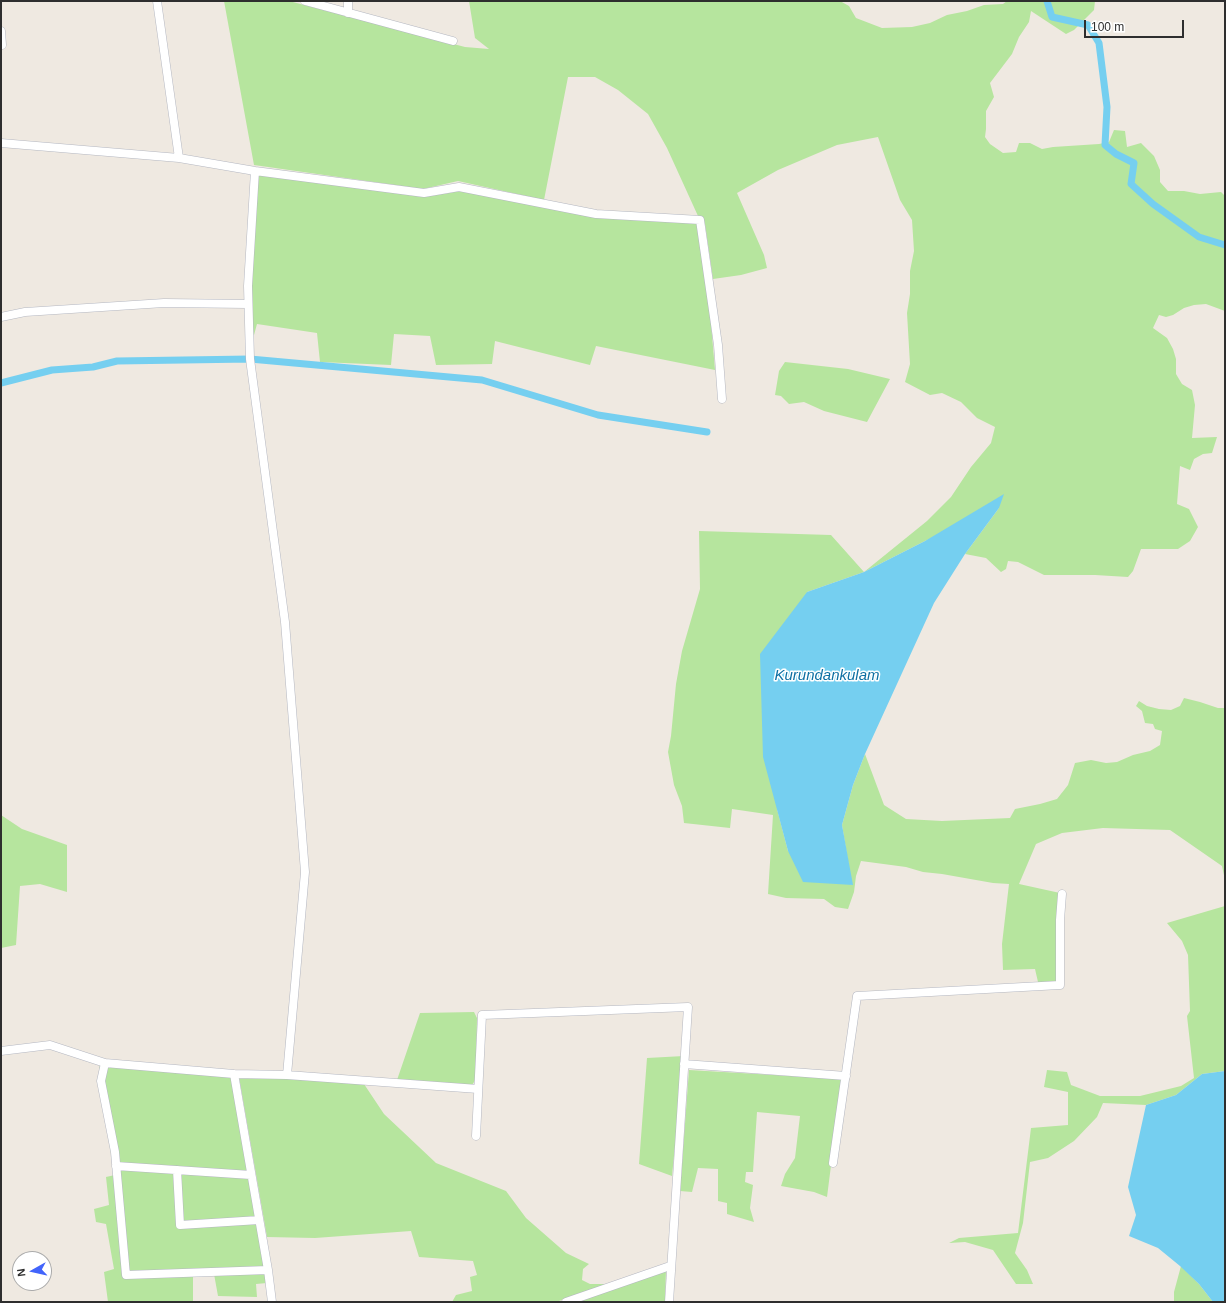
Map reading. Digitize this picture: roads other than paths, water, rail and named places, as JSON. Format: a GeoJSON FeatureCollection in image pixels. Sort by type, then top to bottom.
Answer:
{"type":"FeatureCollection","features":[{"type":"Feature","properties":{"kind":"street"},"geometry":{"type":"LineString","coordinates":[[157,1],[179,158]]}},
{"type":"Feature","properties":{"kind":"street"},"geometry":{"type":"LineString","coordinates":[[305,1],[453,41]]}},
{"type":"Feature","properties":{"kind":"street"},"geometry":{"type":"LineString","coordinates":[[348,1],[348,13]]}},
{"type":"Feature","properties":{"kind":"street"},"geometry":{"type":"LineString","coordinates":[[1,30],[2,45]]}},
{"type":"Feature","properties":{"kind":"street"},"geometry":{"type":"LineString","coordinates":[[1,143],[179,158],[255,172],[424,194],[459,187],[596,214],[700,220],[718,345],[722,399]]}},
{"type":"Feature","properties":{"kind":"street"},"geometry":{"type":"LineString","coordinates":[[255,172],[248,286],[250,359],[285,622],[305,872],[287,1075]]}},
{"type":"Feature","properties":{"kind":"street"},"geometry":{"type":"LineString","coordinates":[[1,317],[26,312],[164,303],[248,304]]}},
{"type":"Feature","properties":{"kind":"street"},"geometry":{"type":"LineString","coordinates":[[833,1163],[857,996],[1060,985],[1060,920],[1062,894]]}},
{"type":"Feature","properties":{"kind":"street"},"geometry":{"type":"LineString","coordinates":[[476,1136],[482,1015],[688,1007],[670,1266],[669,1302]]}},
{"type":"Feature","properties":{"kind":"street"},"geometry":{"type":"LineString","coordinates":[[1,1052],[50,1045],[105,1063],[234,1074],[287,1075],[478,1090]]}},
{"type":"Feature","properties":{"kind":"street"},"geometry":{"type":"LineString","coordinates":[[105,1063],[101,1081],[115,1152],[126,1275],[268,1270]]}},
{"type":"Feature","properties":{"kind":"street"},"geometry":{"type":"LineString","coordinates":[[684,1064],[846,1076]]}},
{"type":"Feature","properties":{"kind":"street"},"geometry":{"type":"LineString","coordinates":[[234,1074],[268,1270],[272,1302]]}},
{"type":"Feature","properties":{"kind":"street"},"geometry":{"type":"LineString","coordinates":[[116,1166],[252,1175]]}},
{"type":"Feature","properties":{"kind":"street"},"geometry":{"type":"LineString","coordinates":[[177,1170],[180,1224],[259,1220]]}},
{"type":"Feature","properties":{"kind":"street"},"geometry":{"type":"LineString","coordinates":[[566,1302],[670,1266]]}},
{"type":"Feature","properties":{"kind":"water","name":"Kurundankulam"},"geometry":{"type":"Polygon","coordinates":[[[1004,494],[999,508],[965,554],[934,603],[865,754],[853,785],[842,825],[853,885],[803,882],[788,851],[763,757],[760,654],[807,592],[864,572],[925,541],[1004,494]]]}},
{"type":"Feature","properties":{"kind":"water"},"geometry":{"type":"Polygon","coordinates":[[[1225,1071],[1225,1302],[1213,1302],[1199,1284],[1158,1248],[1129,1236],[1136,1215],[1128,1187],[1146,1105],[1176,1095],[1202,1074],[1225,1071]]]}},
{"type":"Feature","properties":{"kind":"waterway"},"geometry":{"type":"LineString","coordinates":[[1047,1],[1052,17],[1088,25],[1099,43],[1107,107],[1105,145],[1116,154],[1134,163],[1131,184],[1153,204],[1199,237],[1225,245]]}},
{"type":"Feature","properties":{"kind":"waterway"},"geometry":{"type":"LineString","coordinates":[[1,383],[52,370],[93,367],[117,361],[250,359],[482,380],[598,415],[707,432]]}}]}
